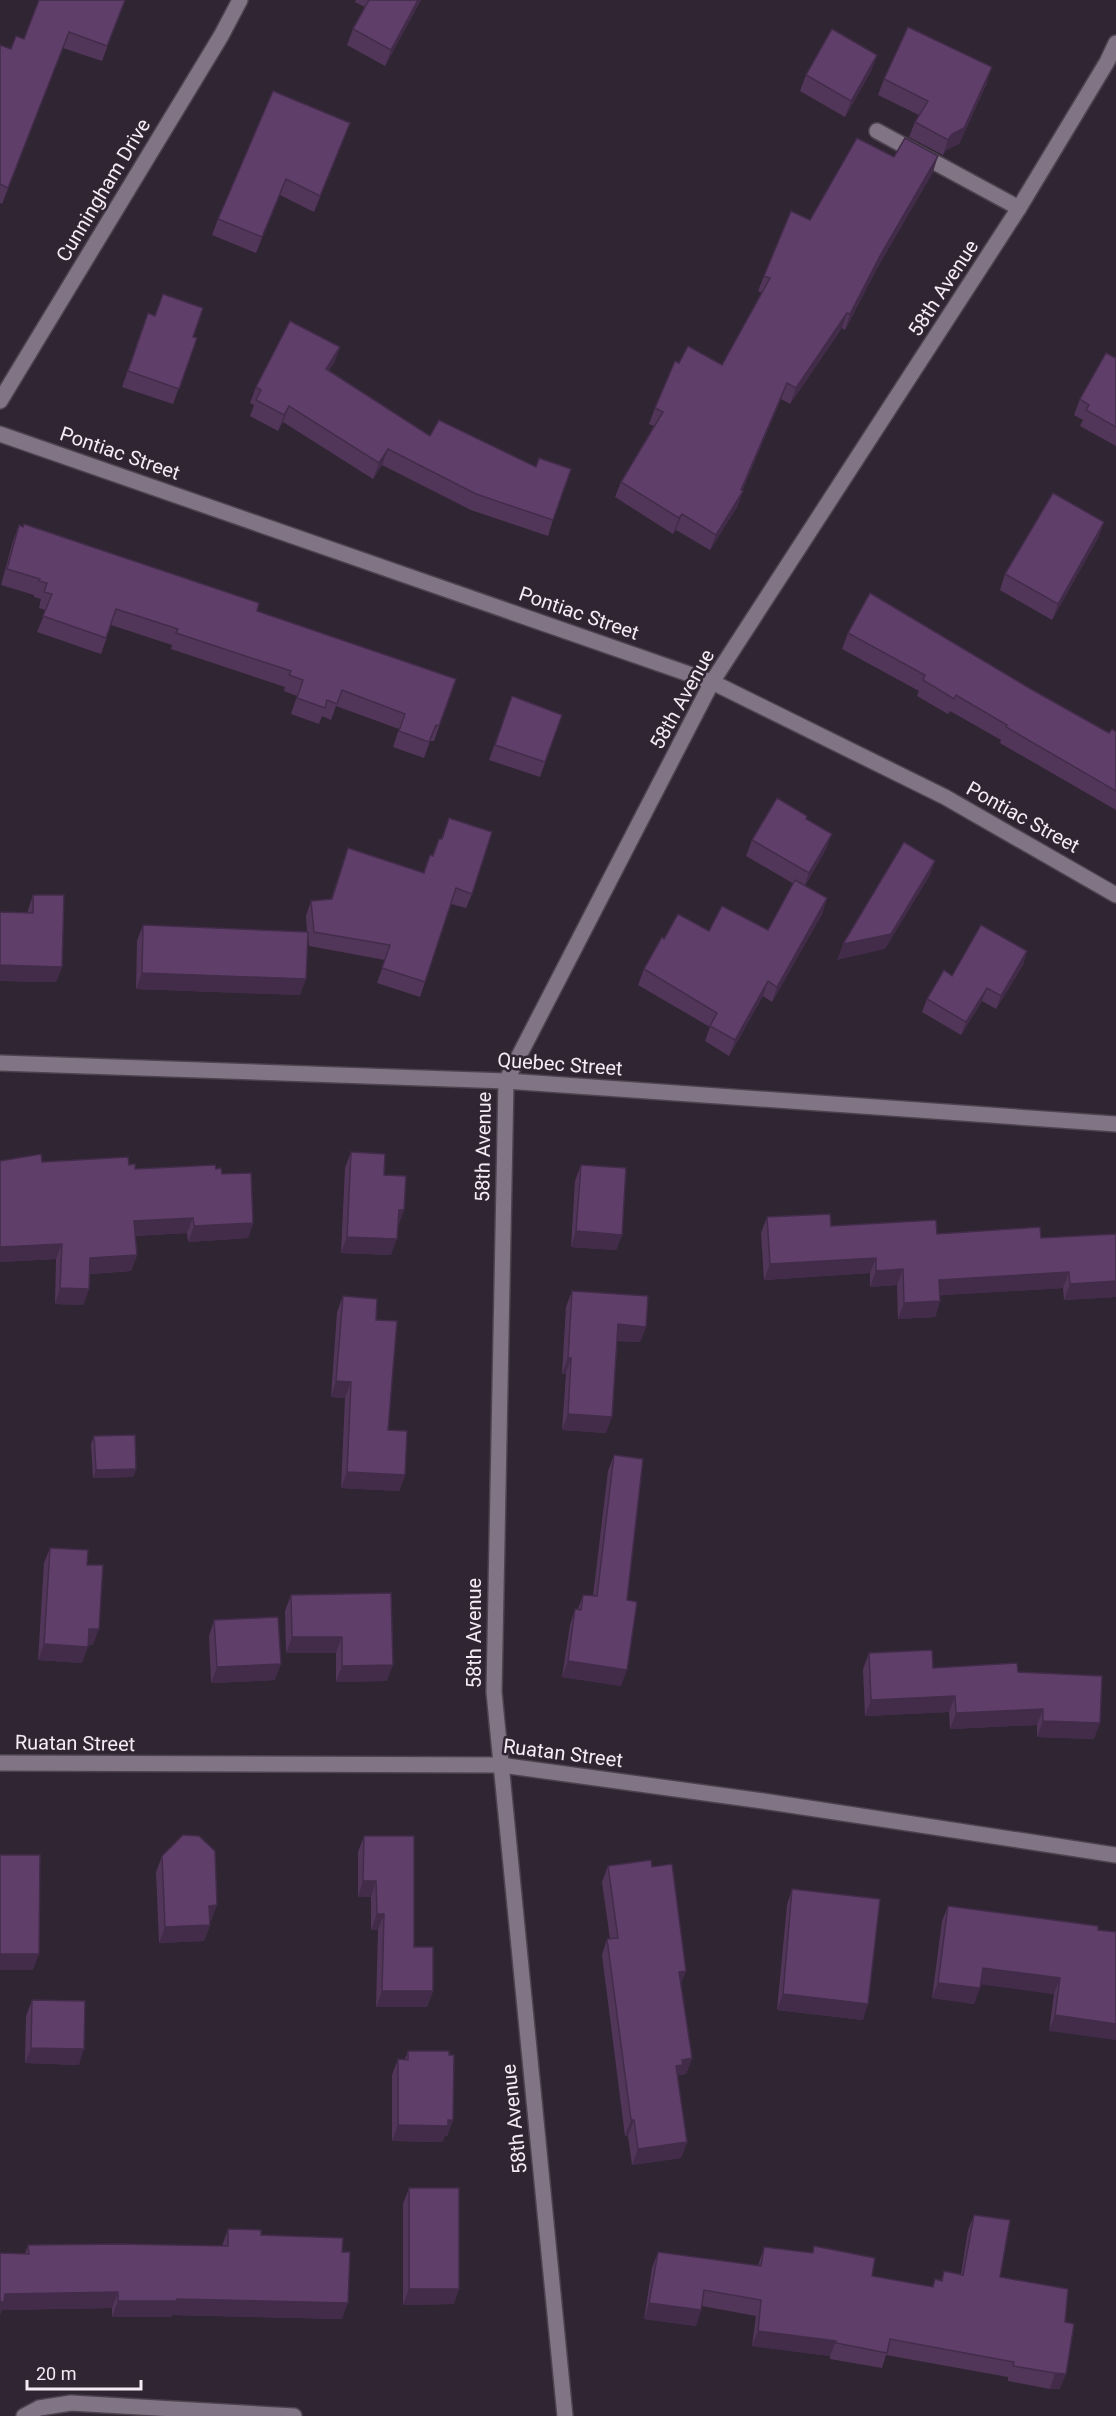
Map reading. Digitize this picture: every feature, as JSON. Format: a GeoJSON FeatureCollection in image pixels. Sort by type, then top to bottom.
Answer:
{"type":"FeatureCollection","features":[{"type":"Feature","properties":{"kind":"street","name":"Cunningham Drive"},"geometry":{"type":"LineString","coordinates":[[0,401],[221,36],[240,0]]}},
{"type":"Feature","properties":{"kind":"street","name":"58th Avenue"},"geometry":{"type":"LineString","coordinates":[[565,2416],[494,1680],[506,1081],[712,682],[1019,208],[1107,62],[1116,42]]}},
{"type":"Feature","properties":{"kind":"street"},"geometry":{"type":"LineString","coordinates":[[877,131],[1019,208]]}},
{"type":"Feature","properties":{"kind":"street","name":"Pontiac Street"},"geometry":{"type":"LineString","coordinates":[[0,434],[712,682],[945,797],[1116,895]]}},
{"type":"Feature","properties":{"kind":"street","name":"Quebec Street"},"geometry":{"type":"LineString","coordinates":[[0,1063],[506,1081],[1116,1124]]}},
{"type":"Feature","properties":{"kind":"street","name":"Ruatan Street"},"geometry":{"type":"LineString","coordinates":[[0,1763],[501,1765],[763,1801],[1116,1855]]}},
{"type":"Feature","properties":{"kind":"street"},"geometry":{"type":"LineString","coordinates":[[24,2416],[39,2408],[71,2403],[294,2416]]}},
{"type":"Feature","properties":{"kind":"building"},"geometry":{"type":"Polygon","coordinates":[[[39,0],[125,0],[107,46],[69,32],[8,188],[0,184],[0,45],[11,49],[16,36],[24,39],[39,0]]]}},
{"type":"Feature","properties":{"kind":"building"},"geometry":{"type":"Polygon","coordinates":[[[369,0],[418,0],[391,50],[353,29],[369,0]]]}},
{"type":"Feature","properties":{"kind":"building"},"geometry":{"type":"Polygon","coordinates":[[[908,27],[992,67],[964,128],[952,134],[948,140],[915,122],[928,101],[884,79],[908,27]]]}},
{"type":"Feature","properties":{"kind":"building"},"geometry":{"type":"Polygon","coordinates":[[[832,29],[877,55],[851,101],[806,75],[832,29]]]}},
{"type":"Feature","properties":{"kind":"building"},"geometry":{"type":"Polygon","coordinates":[[[273,91],[350,123],[320,196],[286,179],[262,237],[218,219],[273,91]]]}},
{"type":"Feature","properties":{"kind":"building"},"geometry":{"type":"Polygon","coordinates":[[[857,138],[894,157],[905,138],[938,156],[881,254],[850,314],[847,313],[796,388],[787,383],[741,490],[743,491],[716,535],[682,514],[679,518],[621,482],[663,412],[655,408],[675,361],[679,363],[688,346],[722,365],[770,278],[764,276],[791,211],[810,220],[857,138]]]}},
{"type":"Feature","properties":{"kind":"building"},"geometry":{"type":"Polygon","coordinates":[[[163,294],[203,308],[193,337],[197,338],[179,389],[128,371],[148,313],[155,316],[163,294]]]}},
{"type":"Feature","properties":{"kind":"building"},"geometry":{"type":"Polygon","coordinates":[[[290,321],[340,347],[326,369],[430,436],[439,420],[536,467],[539,458],[571,469],[553,520],[476,494],[388,449],[379,463],[289,406],[284,415],[256,400],[261,390],[256,387],[290,321]]]}},
{"type":"Feature","properties":{"kind":"building"},"geometry":{"type":"Polygon","coordinates":[[[1106,353],[1116,358],[1116,427],[1086,410],[1089,405],[1080,399],[1106,353]]]}},
{"type":"Feature","properties":{"kind":"building"},"geometry":{"type":"Polygon","coordinates":[[[1053,493],[1104,522],[1058,604],[1005,574],[1053,493]]]}},
{"type":"Feature","properties":{"kind":"building"},"geometry":{"type":"Polygon","coordinates":[[[24,524],[259,603],[257,611],[456,679],[439,726],[436,725],[429,742],[399,731],[405,714],[342,690],[337,704],[327,700],[325,708],[297,698],[303,680],[289,675],[291,671],[176,633],[178,629],[116,609],[106,638],[43,616],[52,594],[44,592],[47,583],[7,569],[19,525],[23,527],[24,524]]]}},
{"type":"Feature","properties":{"kind":"building"},"geometry":{"type":"Polygon","coordinates":[[[870,593],[1029,688],[1109,733],[1112,729],[1116,732],[1116,791],[956,695],[954,699],[923,680],[925,675],[848,633],[870,593]]]}},
{"type":"Feature","properties":{"kind":"building"},"geometry":{"type":"Polygon","coordinates":[[[512,696],[562,715],[545,762],[495,745],[512,696]]]}},
{"type":"Feature","properties":{"kind":"building"},"geometry":{"type":"Polygon","coordinates":[[[777,798],[832,834],[809,873],[752,840],[777,798]]]}},
{"type":"Feature","properties":{"kind":"building"},"geometry":{"type":"Polygon","coordinates":[[[449,818],[492,832],[472,894],[456,888],[425,982],[382,968],[390,945],[314,932],[311,901],[332,899],[348,848],[424,873],[430,855],[433,856],[439,839],[442,839],[449,818]]]}},
{"type":"Feature","properties":{"kind":"building"},"geometry":{"type":"Polygon","coordinates":[[[904,842],[935,861],[891,934],[843,944],[904,842]]]}},
{"type":"Feature","properties":{"kind":"building"},"geometry":{"type":"Polygon","coordinates":[[[795,880],[827,898],[777,987],[768,981],[735,1040],[710,1026],[717,1013],[644,969],[678,914],[709,931],[722,906],[768,930],[795,880]]]}},
{"type":"Feature","properties":{"kind":"building"},"geometry":{"type":"Polygon","coordinates":[[[33,895],[64,895],[62,967],[0,965],[0,912],[33,913],[33,895]]]}},
{"type":"Feature","properties":{"kind":"building"},"geometry":{"type":"Polygon","coordinates":[[[143,925],[308,932],[306,979],[142,973],[143,925]]]}},
{"type":"Feature","properties":{"kind":"building"},"geometry":{"type":"Polygon","coordinates":[[[981,925],[1027,951],[1001,996],[987,988],[966,1022],[927,999],[944,970],[952,976],[981,925]]]}},
{"type":"Feature","properties":{"kind":"building"},"geometry":{"type":"Polygon","coordinates":[[[351,1152],[385,1154],[384,1175],[406,1176],[404,1210],[399,1210],[397,1239],[347,1237],[351,1152]]]}},
{"type":"Feature","properties":{"kind":"building"},"geometry":{"type":"Polygon","coordinates":[[[41,1154],[42,1162],[128,1157],[129,1165],[135,1164],[135,1169],[215,1165],[216,1169],[221,1168],[222,1174],[251,1173],[253,1223],[194,1226],[193,1218],[134,1221],[137,1255],[90,1258],[89,1289],[60,1288],[62,1244],[0,1247],[0,1161],[41,1154]]]}},
{"type":"Feature","properties":{"kind":"building"},"geometry":{"type":"Polygon","coordinates":[[[581,1165],[626,1168],[622,1235],[576,1231],[581,1165]]]}},
{"type":"Feature","properties":{"kind":"building"},"geometry":{"type":"Polygon","coordinates":[[[830,1214],[831,1226],[936,1220],[937,1234],[1040,1227],[1041,1238],[1116,1234],[1116,1281],[1070,1284],[1069,1272],[939,1280],[940,1301],[904,1303],[903,1269],[876,1271],[876,1258],[770,1264],[767,1217],[830,1214]]]}},
{"type":"Feature","properties":{"kind":"building"},"geometry":{"type":"Polygon","coordinates":[[[572,1291],[648,1296],[646,1327],[618,1324],[612,1417],[568,1414],[571,1358],[568,1358],[572,1291]]]}},
{"type":"Feature","properties":{"kind":"building"},"geometry":{"type":"Polygon","coordinates":[[[343,1296],[377,1299],[376,1320],[397,1321],[388,1430],[407,1431],[405,1475],[347,1472],[351,1382],[336,1381],[343,1296]]]}},
{"type":"Feature","properties":{"kind":"building"},"geometry":{"type":"Polygon","coordinates":[[[135,1435],[136,1469],[96,1470],[94,1436],[135,1435]]]}},
{"type":"Feature","properties":{"kind":"building"},"geometry":{"type":"Polygon","coordinates":[[[614,1455],[643,1459],[627,1600],[637,1602],[627,1670],[568,1661],[575,1609],[581,1610],[583,1595],[597,1596],[614,1455]]]}},
{"type":"Feature","properties":{"kind":"building"},"geometry":{"type":"Polygon","coordinates":[[[50,1548],[88,1550],[87,1565],[103,1565],[99,1629],[89,1629],[88,1647],[44,1644],[50,1548]]]}},
{"type":"Feature","properties":{"kind":"building"},"geometry":{"type":"Polygon","coordinates":[[[391,1593],[393,1665],[342,1666],[342,1637],[292,1637],[291,1595],[391,1593]]]}},
{"type":"Feature","properties":{"kind":"building"},"geometry":{"type":"Polygon","coordinates":[[[278,1617],[281,1664],[217,1667],[214,1620],[278,1617]]]}},
{"type":"Feature","properties":{"kind":"building"},"geometry":{"type":"Polygon","coordinates":[[[932,1650],[933,1668],[1017,1663],[1018,1672],[1102,1676],[1100,1723],[1043,1721],[1043,1709],[956,1713],[955,1696],[871,1700],[869,1653],[932,1650]]]}},
{"type":"Feature","properties":{"kind":"building"},"geometry":{"type":"Polygon","coordinates":[[[183,1835],[199,1836],[215,1851],[217,1905],[209,1906],[210,1925],[165,1927],[162,1856],[183,1835]]]}},
{"type":"Feature","properties":{"kind":"building"},"geometry":{"type":"Polygon","coordinates":[[[364,1836],[414,1836],[414,1947],[433,1947],[433,1991],[382,1991],[384,1914],[377,1914],[376,1881],[363,1881],[364,1836]]]}},
{"type":"Feature","properties":{"kind":"building"},"geometry":{"type":"Polygon","coordinates":[[[0,1855],[40,1855],[39,1954],[0,1954],[0,1855]]]}},
{"type":"Feature","properties":{"kind":"building"},"geometry":{"type":"Polygon","coordinates":[[[651,1860],[652,1867],[672,1864],[686,1971],[679,1972],[692,2058],[682,2060],[683,2065],[676,2066],[687,2142],[638,2149],[634,2120],[631,2120],[607,1939],[618,1938],[608,1866],[651,1860]]]}},
{"type":"Feature","properties":{"kind":"building"},"geometry":{"type":"Polygon","coordinates":[[[792,1889],[880,1899],[868,2004],[783,1994],[792,1889]]]}},
{"type":"Feature","properties":{"kind":"building"},"geometry":{"type":"Polygon","coordinates":[[[948,1906],[1098,1926],[1098,1930],[1116,1932],[1116,2024],[1055,2015],[1060,1978],[983,1968],[980,1988],[938,1983],[948,1906]]]}},
{"type":"Feature","properties":{"kind":"building"},"geometry":{"type":"Polygon","coordinates":[[[32,2000],[85,2001],[84,2049],[31,2048],[32,2000]]]}},
{"type":"Feature","properties":{"kind":"building"},"geometry":{"type":"Polygon","coordinates":[[[408,2051],[449,2051],[449,2055],[454,2055],[453,2120],[448,2120],[448,2126],[398,2125],[398,2059],[408,2060],[408,2051]]]}},
{"type":"Feature","properties":{"kind":"building"},"geometry":{"type":"Polygon","coordinates":[[[409,2188],[459,2188],[459,2289],[409,2289],[409,2188]]]}},
{"type":"Feature","properties":{"kind":"building"},"geometry":{"type":"Polygon","coordinates":[[[974,2215],[1010,2220],[1000,2277],[1068,2289],[1065,2322],[1074,2324],[1066,2374],[1013,2366],[1014,2362],[890,2339],[887,2353],[836,2343],[836,2341],[758,2331],[761,2300],[704,2290],[701,2310],[649,2303],[658,2252],[761,2266],[764,2247],[813,2253],[814,2246],[875,2258],[872,2276],[933,2287],[935,2279],[942,2281],[944,2271],[963,2275],[974,2215]]]}},
{"type":"Feature","properties":{"kind":"building"},"geometry":{"type":"Polygon","coordinates":[[[228,2229],[261,2230],[261,2235],[343,2238],[342,2252],[350,2252],[348,2303],[177,2299],[177,2301],[118,2301],[118,2292],[5,2294],[4,2302],[0,2302],[0,2253],[29,2254],[28,2245],[228,2246],[228,2229]]]}}]}
